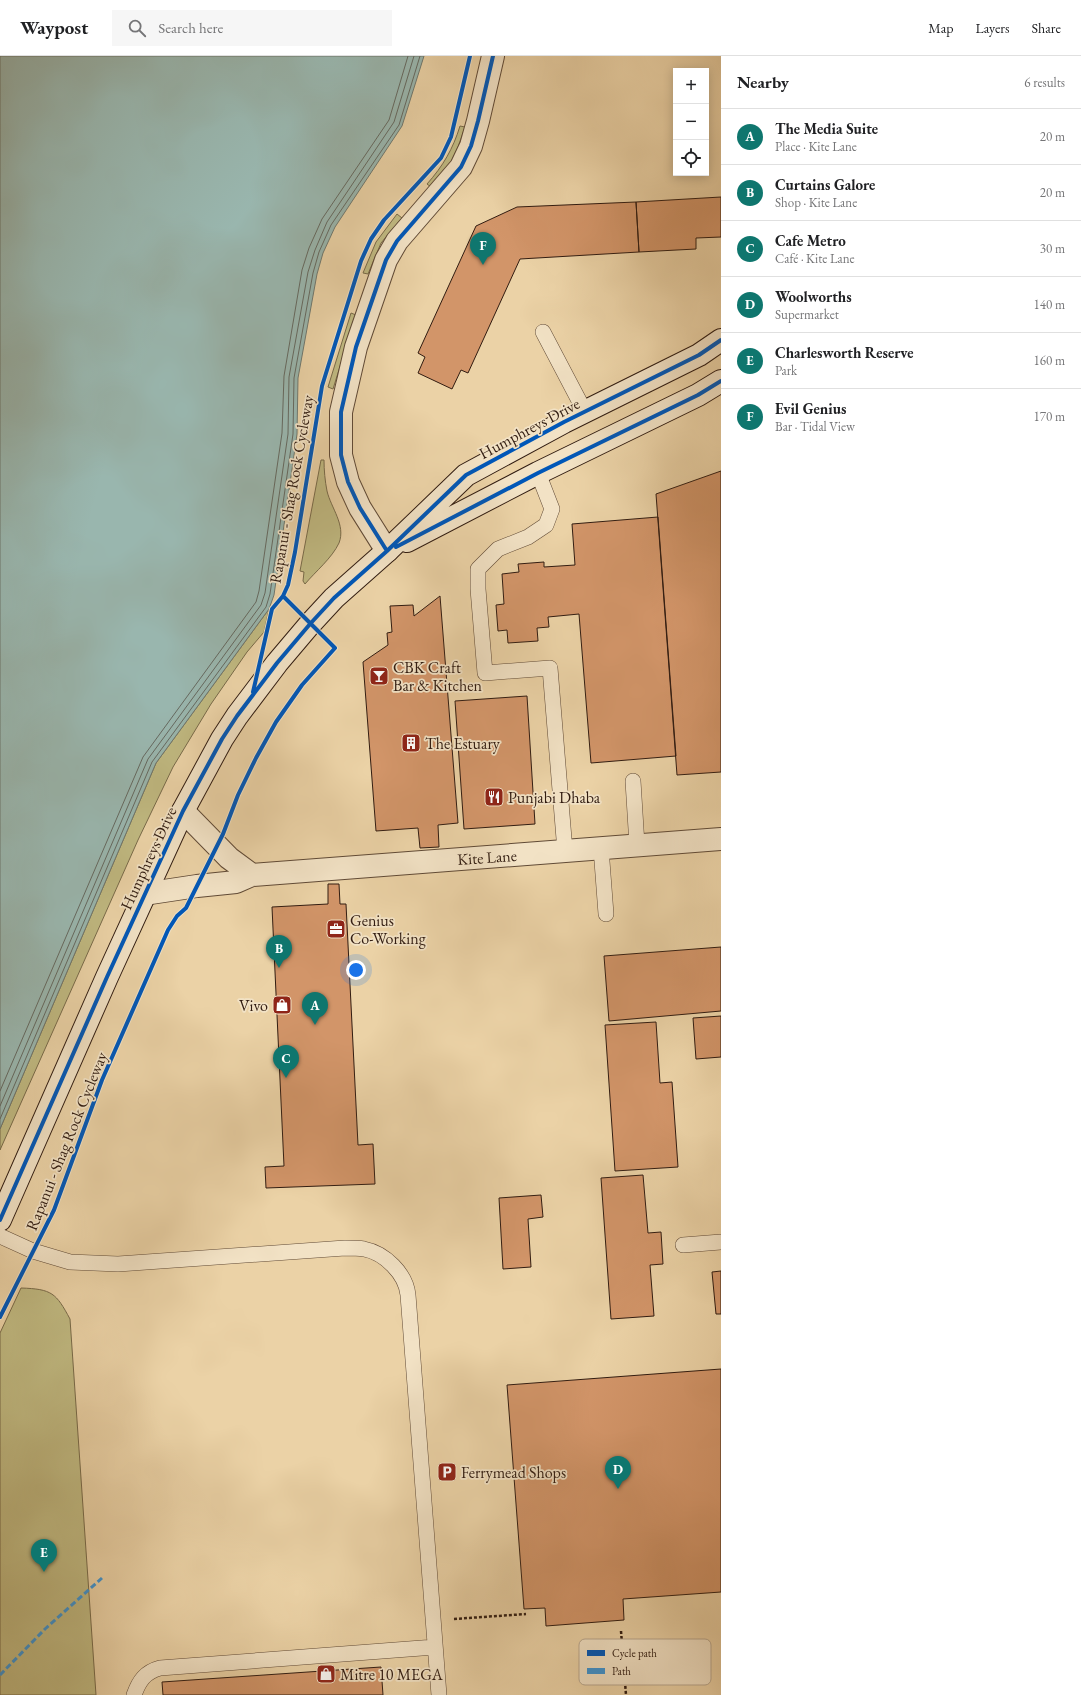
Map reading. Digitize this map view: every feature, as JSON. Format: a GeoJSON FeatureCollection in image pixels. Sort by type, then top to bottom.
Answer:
{"type":"FeatureCollection","features":[{"type":"Feature","properties":{"kind":"main road"},"geometry":{"type":"LineString","coordinates":[[387,551],[360,508],[348,482],[341,455],[341,412],[356,347],[386,260],[397,241],[461,166],[470,146],[478,121],[493,56]]}},
{"type":"Feature","properties":{"kind":"main road","name":"Humphreys Drive"},"geometry":{"type":"LineString","coordinates":[[0,1220],[144,894],[183,811],[222,739],[241,711],[278,663],[310,624],[334,598],[387,551],[466,475],[585,412],[699,355],[721,340]]}},
{"type":"Feature","properties":{"kind":"main road","name":"Humphreys Drive"},"geometry":{"type":"LineString","coordinates":[[387,551],[538,473],[698,395],[721,381]]}},
{"type":"Feature","properties":{"kind":"main road"},"geometry":{"type":"LineString","coordinates":[[183,811],[229,858],[252,875]]}},
{"type":"Feature","properties":{"kind":"main road","name":"Kite Lane"},"geometry":{"type":"LineString","coordinates":[[144,894],[236,882],[252,875],[721,839]]}},
{"type":"Feature","properties":{"kind":"lane"},"geometry":{"type":"LineString","coordinates":[[543,332],[585,412]]}},
{"type":"Feature","properties":{"kind":"lane"},"geometry":{"type":"LineString","coordinates":[[538,473],[552,509],[546,525],[528,537],[498,549],[478,569],[478,589],[485,673],[550,668],[565,851]]}},
{"type":"Feature","properties":{"kind":"lane"},"geometry":{"type":"LineString","coordinates":[[633,781],[637,845]]}},
{"type":"Feature","properties":{"kind":"lane"},"geometry":{"type":"LineString","coordinates":[[601,848],[606,914]]}},
{"type":"Feature","properties":{"kind":"lane"},"geometry":{"type":"LineString","coordinates":[[0,1236],[33,1251],[70,1262],[118,1264],[345,1248],[364,1249],[378,1255],[393,1266],[402,1276],[407,1286],[439,1695]]}},
{"type":"Feature","properties":{"kind":"lane"},"geometry":{"type":"LineString","coordinates":[[683,1245],[721,1242]]}},
{"type":"Feature","properties":{"kind":"lane"},"geometry":{"type":"LineString","coordinates":[[134,1695],[139,1682],[151,1671],[160,1668],[435,1647]]}},
{"type":"Feature","properties":{"kind":"path"},"geometry":{"type":"LineString","coordinates":[[433,1620],[526,1614]]}},
{"type":"Feature","properties":{"kind":"path"},"geometry":{"type":"LineString","coordinates":[[621,1631],[622,1639]]}},
{"type":"Feature","properties":{"kind":"path"},"geometry":{"type":"LineString","coordinates":[[625,1685],[626,1695]]}},
{"type":"Feature","properties":{"kind":"shaded area"},"geometry":{"type":"Polygon","coordinates":[[[460,126],[465,127],[450,164],[431,187],[427,184],[447,157],[460,126]]]}},
{"type":"Feature","properties":{"kind":"shaded area"},"geometry":{"type":"Polygon","coordinates":[[[397,214],[402,218],[381,243],[368,274],[363,273],[376,242],[397,214]]]}},
{"type":"Feature","properties":{"kind":"shaded area"},"geometry":{"type":"Polygon","coordinates":[[[351,313],[356,315],[333,389],[328,387],[351,313]]]}},
{"type":"Feature","properties":{"kind":"shaded area"},"geometry":{"type":"Polygon","coordinates":[[[321,460],[324,460],[327,491],[339,523],[341,536],[336,549],[305,584],[303,581],[304,572],[300,571],[321,460]]]}},
{"type":"Feature","properties":{"kind":"shaded area"},"geometry":{"type":"Polygon","coordinates":[[[269,609],[264,632],[247,652],[211,704],[173,767],[138,840],[0,1150],[0,1129],[156,763],[269,609]]]}},
{"type":"Feature","properties":{"kind":"shaded area"},"geometry":{"type":"Polygon","coordinates":[[[21,1288],[46,1291],[52,1294],[61,1303],[70,1319],[96,1695],[0,1695],[0,1333],[21,1288]]]}},
{"type":"Feature","properties":{"kind":"water"},"geometry":{"type":"Polygon","coordinates":[[[0,56],[424,56],[402,126],[335,227],[323,253],[317,274],[298,378],[297,434],[274,595],[269,609],[156,763],[0,1129],[0,56]]]}},
{"type":"Feature","properties":{"kind":"building"},"geometry":{"type":"Polygon","coordinates":[[[721,197],[721,237],[696,238],[696,249],[639,252],[636,202],[721,197]]]}},
{"type":"Feature","properties":{"kind":"building"},"geometry":{"type":"Polygon","coordinates":[[[636,202],[639,252],[520,259],[468,373],[461,370],[452,389],[418,373],[425,357],[418,353],[476,226],[517,207],[636,202]]]}},
{"type":"Feature","properties":{"kind":"building"},"geometry":{"type":"Polygon","coordinates":[[[721,471],[721,772],[677,775],[656,494],[721,471]]]}},
{"type":"Feature","properties":{"kind":"building"},"geometry":{"type":"Polygon","coordinates":[[[658,517],[676,756],[591,763],[579,614],[548,617],[549,627],[537,628],[538,641],[508,643],[507,630],[498,631],[496,605],[504,604],[502,574],[519,572],[518,564],[544,562],[544,567],[575,565],[572,524],[658,517]]]}},
{"type":"Feature","properties":{"kind":"building","name":"The Estuary"},"geometry":{"type":"Polygon","coordinates":[[[440,596],[458,823],[438,825],[439,847],[420,848],[418,828],[376,831],[363,662],[388,645],[387,633],[392,632],[390,606],[413,605],[414,616],[440,596]]]}},
{"type":"Feature","properties":{"kind":"building"},"geometry":{"type":"Polygon","coordinates":[[[527,696],[535,824],[464,829],[455,701],[527,696]]]}},
{"type":"Feature","properties":{"kind":"building"},"geometry":{"type":"Polygon","coordinates":[[[328,884],[339,884],[340,904],[346,904],[358,1145],[373,1144],[375,1184],[266,1188],[265,1167],[284,1166],[272,907],[328,904],[328,884]]]}},
{"type":"Feature","properties":{"kind":"building"},"geometry":{"type":"Polygon","coordinates":[[[721,947],[721,1011],[609,1021],[604,956],[721,947]]]}},
{"type":"Feature","properties":{"kind":"building"},"geometry":{"type":"Polygon","coordinates":[[[721,1016],[721,1057],[696,1059],[693,1018],[721,1016]]]}},
{"type":"Feature","properties":{"kind":"building"},"geometry":{"type":"Polygon","coordinates":[[[656,1022],[660,1083],[672,1082],[678,1167],[615,1171],[605,1025],[656,1022]]]}},
{"type":"Feature","properties":{"kind":"building"},"geometry":{"type":"Polygon","coordinates":[[[643,1175],[648,1233],[661,1232],[663,1264],[650,1265],[654,1316],[611,1319],[601,1178],[643,1175]]]}},
{"type":"Feature","properties":{"kind":"building"},"geometry":{"type":"Polygon","coordinates":[[[541,1195],[543,1217],[528,1219],[531,1267],[503,1269],[499,1198],[541,1195]]]}},
{"type":"Feature","properties":{"kind":"building"},"geometry":{"type":"Polygon","coordinates":[[[721,1271],[721,1314],[716,1314],[712,1272],[721,1271]]]}},
{"type":"Feature","properties":{"kind":"building"},"geometry":{"type":"Polygon","coordinates":[[[721,1369],[721,1592],[623,1599],[624,1620],[546,1626],[545,1608],[524,1609],[507,1385],[721,1369]]]}},
{"type":"Feature","properties":{"kind":"building","name":"Mitre 10 MEGA"},"geometry":{"type":"Polygon","coordinates":[[[381,1667],[383,1695],[163,1695],[162,1682],[381,1667]]]}},
{"type":"Feature","properties":{"kind":"marked path"},"geometry":{"type":"LineString","coordinates":[[0,1675],[45,1629],[102,1578]]}},
{"type":"Feature","properties":{"kind":"cycle path","name":"Rapanui - Shag Rock Cycleway"},"geometry":{"type":"LineString","coordinates":[[0,1317],[54,1210],[102,1080],[168,930],[177,916],[186,908],[223,834],[238,795],[276,722],[302,685],[335,648],[283,596],[288,585],[295,552],[322,386],[361,261],[371,239],[384,220],[441,158],[451,137],[470,56]]}},
{"type":"Feature","properties":{"kind":"cycle path"},"geometry":{"type":"LineString","coordinates":[[387,551],[360,508],[348,482],[341,455],[341,412],[356,347],[386,260],[397,241],[461,167],[471,146],[493,56]]}},
{"type":"Feature","properties":{"kind":"cycle path"},"geometry":{"type":"LineString","coordinates":[[0,1220],[107,977],[183,811],[222,739],[237,716],[277,663],[334,598],[387,551],[466,475],[564,422],[699,355],[721,340]]}},
{"type":"Feature","properties":{"kind":"cycle path"},"geometry":{"type":"LineString","coordinates":[[396,547],[538,473],[698,395],[721,381]]}},
{"type":"Feature","properties":{"kind":"cycle path"},"geometry":{"type":"LineString","coordinates":[[253,692],[272,609],[283,596]]}},
{"type":"Feature","properties":{"kind":"place","name":"Evil Genius"},"geometry":{"type":"Point","coordinates":[483,265]}},
{"type":"Feature","properties":{"kind":"place","name":"CBK Craft Bar & Kitchen"},"geometry":{"type":"Point","coordinates":[379,676]}},
{"type":"Feature","properties":{"kind":"place","name":"The Estuary"},"geometry":{"type":"Point","coordinates":[411,743]}},
{"type":"Feature","properties":{"kind":"place","name":"Punjabi Dhaba"},"geometry":{"type":"Point","coordinates":[494,797]}},
{"type":"Feature","properties":{"kind":"place","name":"Genius Co-Working"},"geometry":{"type":"Point","coordinates":[336,929]}},
{"type":"Feature","properties":{"kind":"place","name":"Curtains Galore"},"geometry":{"type":"Point","coordinates":[279,968]}},
{"type":"Feature","properties":{"kind":"place","name":"Vivo"},"geometry":{"type":"Point","coordinates":[282,1005]}},
{"type":"Feature","properties":{"kind":"place","name":"The Media Suite"},"geometry":{"type":"Point","coordinates":[315,1025]}},
{"type":"Feature","properties":{"kind":"place","name":"Cafe Metro"},"geometry":{"type":"Point","coordinates":[286,1078]}},
{"type":"Feature","properties":{"kind":"place","name":"Ferrymead Shops"},"geometry":{"type":"Point","coordinates":[447,1472]}},
{"type":"Feature","properties":{"kind":"place","name":"Woolworths"},"geometry":{"type":"Point","coordinates":[618,1489]}},
{"type":"Feature","properties":{"kind":"place","name":"Charlesworth Reserve"},"geometry":{"type":"Point","coordinates":[44,1572]}},
{"type":"Feature","properties":{"kind":"place","name":"Mitre 10 MEGA"},"geometry":{"type":"Point","coordinates":[326,1674]}}]}
